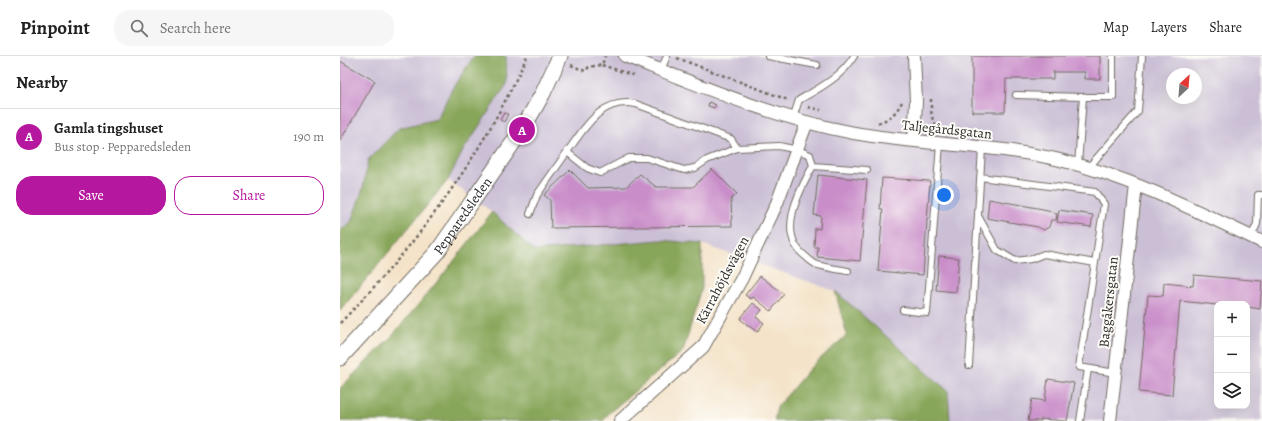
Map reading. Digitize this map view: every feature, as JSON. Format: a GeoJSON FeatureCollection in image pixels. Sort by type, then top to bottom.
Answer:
{"type":"FeatureCollection","features":[{"type":"Feature","properties":{"kind":"street","name":"Pepparedsleden"},"geometry":{"type":"LineString","coordinates":[[340,358],[437,252],[522,130],[543,92],[560,56]]}},
{"type":"Feature","properties":{"kind":"street","name":"Taljegårdsgatan"},"geometry":{"type":"LineString","coordinates":[[625,56],[729,98],[807,122],[858,133],[914,142],[1014,152],[1083,166],[1107,173],[1136,185],[1256,239]]}},
{"type":"Feature","properties":{"kind":"street"},"geometry":{"type":"LineString","coordinates":[[914,56],[916,102],[914,142]]}},
{"type":"Feature","properties":{"kind":"street","name":"Kärrahöjdsvägen"},"geometry":{"type":"LineString","coordinates":[[620,421],[703,346],[742,278],[778,203],[807,122]]}},
{"type":"Feature","properties":{"kind":"street","name":"Baggåkersgatan"},"geometry":{"type":"LineString","coordinates":[[1110,421],[1136,185]]}},
{"type":"Feature","properties":{"kind":"lane"},"geometry":{"type":"LineString","coordinates":[[661,70],[667,56]]}},
{"type":"Feature","properties":{"kind":"lane"},"geometry":{"type":"LineString","coordinates":[[768,56],[817,64]]}},
{"type":"Feature","properties":{"kind":"lane"},"geometry":{"type":"LineString","coordinates":[[793,118],[796,103],[838,73],[849,64],[854,56]]}},
{"type":"Feature","properties":{"kind":"lane"},"geometry":{"type":"LineString","coordinates":[[1016,95],[1113,97],[1113,56]]}},
{"type":"Feature","properties":{"kind":"lane"},"geometry":{"type":"LineString","coordinates":[[1083,166],[1138,111],[1142,56]]}},
{"type":"Feature","properties":{"kind":"lane"},"geometry":{"type":"LineString","coordinates":[[1083,97],[1083,166]]}},
{"type":"Feature","properties":{"kind":"lane"},"geometry":{"type":"LineString","coordinates":[[530,214],[537,195],[567,152],[602,109],[625,102],[636,104],[731,139],[737,148]]}},
{"type":"Feature","properties":{"kind":"lane"},"geometry":{"type":"LineString","coordinates":[[902,310],[927,313],[940,144]]}},
{"type":"Feature","properties":{"kind":"lane"},"geometry":{"type":"LineString","coordinates":[[567,152],[587,168],[600,173],[629,158],[646,158],[684,170],[695,168],[707,160],[737,148],[779,146],[798,150],[810,155],[813,166],[803,183],[793,212],[790,228],[792,237],[798,251],[816,265],[848,271]]}},
{"type":"Feature","properties":{"kind":"lane"},"geometry":{"type":"LineString","coordinates":[[969,365],[982,148]]}},
{"type":"Feature","properties":{"kind":"lane"},"geometry":{"type":"LineString","coordinates":[[813,166],[867,170]]}},
{"type":"Feature","properties":{"kind":"lane"},"geometry":{"type":"LineString","coordinates":[[980,177],[1095,192],[1104,204],[1079,367],[1116,373]]}},
{"type":"Feature","properties":{"kind":"lane"},"geometry":{"type":"LineString","coordinates":[[1256,239],[1258,195],[1262,195]]}},
{"type":"Feature","properties":{"kind":"lane"},"geometry":{"type":"LineString","coordinates":[[978,216],[998,250],[1015,261],[1031,259],[1044,254],[1095,263]]}},
{"type":"Feature","properties":{"kind":"lane"},"geometry":{"type":"LineString","coordinates":[[1080,421],[1088,369]]}},
{"type":"Feature","properties":{"kind":"path"},"geometry":{"type":"LineString","coordinates":[[340,323],[361,302],[408,247],[447,196],[490,131],[527,56]]}},
{"type":"Feature","properties":{"kind":"path"},"geometry":{"type":"LineString","coordinates":[[577,68],[585,71],[589,67],[602,65],[605,56]]}},
{"type":"Feature","properties":{"kind":"path"},"geometry":{"type":"LineString","coordinates":[[673,56],[796,103],[826,112]]}},
{"type":"Feature","properties":{"kind":"path"},"geometry":{"type":"LineString","coordinates":[[931,107],[933,122],[942,131],[940,144]]}},
{"type":"Feature","properties":{"kind":"path"},"geometry":{"type":"LineString","coordinates":[[870,123],[877,123],[886,120],[895,113]]}},
{"type":"Feature","properties":{"kind":"shaded area"},"geometry":{"type":"Polygon","coordinates":[[[340,56],[474,56],[452,89],[437,119],[399,128],[368,160],[363,188],[351,222],[340,231],[340,56]]]}},
{"type":"Feature","properties":{"kind":"shaded area"},"geometry":{"type":"Polygon","coordinates":[[[506,56],[1262,56],[1262,421],[950,421],[948,391],[835,291],[702,244],[660,240],[534,251],[492,212],[448,180],[464,149],[507,84],[506,56]]]}},
{"type":"Feature","properties":{"kind":"green space"},"geometry":{"type":"Polygon","coordinates":[[[474,56],[506,56],[507,84],[464,149],[448,180],[340,311],[340,231],[351,222],[363,188],[368,160],[399,128],[437,119],[452,89],[474,56]]]}},
{"type":"Feature","properties":{"kind":"green space"},"geometry":{"type":"Polygon","coordinates":[[[492,212],[534,251],[660,240],[702,244],[702,288],[683,351],[609,413],[603,421],[340,421],[340,388],[391,337],[442,276],[492,212]]]}},
{"type":"Feature","properties":{"kind":"green space"},"geometry":{"type":"Polygon","coordinates":[[[835,291],[948,391],[950,421],[774,421],[777,407],[811,367],[847,335],[835,291]]]}},
{"type":"Feature","properties":{"kind":"building"},"geometry":{"type":"Polygon","coordinates":[[[972,56],[1100,56],[1100,79],[1085,79],[1085,72],[1053,72],[1053,79],[1006,79],[1005,112],[972,112],[972,56]]]}},
{"type":"Feature","properties":{"kind":"building"},"geometry":{"type":"Polygon","coordinates":[[[340,61],[375,81],[340,141],[340,61]]]}},
{"type":"Feature","properties":{"kind":"building"},"geometry":{"type":"Polygon","coordinates":[[[709,102],[716,105],[714,108],[708,106],[709,102]]]}},
{"type":"Feature","properties":{"kind":"building"},"geometry":{"type":"Polygon","coordinates":[[[504,113],[508,114],[504,122],[500,120],[504,113]]]}},
{"type":"Feature","properties":{"kind":"building"},"geometry":{"type":"Polygon","coordinates":[[[712,169],[737,194],[731,199],[732,226],[551,228],[550,200],[544,195],[570,170],[588,188],[626,187],[640,174],[656,187],[693,187],[712,169]]]}},
{"type":"Feature","properties":{"kind":"building"},"geometry":{"type":"Polygon","coordinates":[[[818,175],[867,180],[860,261],[817,257],[818,247],[814,247],[815,228],[820,229],[821,216],[814,215],[818,175]]]}},
{"type":"Feature","properties":{"kind":"building"},"geometry":{"type":"Polygon","coordinates":[[[882,178],[930,181],[923,275],[878,271],[883,209],[880,209],[882,178]]]}},
{"type":"Feature","properties":{"kind":"building"},"geometry":{"type":"Polygon","coordinates":[[[989,199],[1048,210],[1057,214],[1056,220],[1051,220],[1049,227],[1044,230],[1038,227],[987,218],[989,199]]]}},
{"type":"Feature","properties":{"kind":"building"},"geometry":{"type":"Polygon","coordinates":[[[1059,210],[1093,215],[1091,227],[1057,222],[1059,210]]]}},
{"type":"Feature","properties":{"kind":"building"},"geometry":{"type":"Polygon","coordinates":[[[939,256],[959,258],[956,292],[936,290],[939,256]]]}},
{"type":"Feature","properties":{"kind":"building"},"geometry":{"type":"Polygon","coordinates":[[[1194,275],[1262,281],[1260,309],[1250,307],[1250,301],[1214,301],[1214,305],[1180,301],[1172,395],[1139,392],[1148,295],[1163,296],[1164,283],[1193,286],[1194,275]]]}},
{"type":"Feature","properties":{"kind":"building"},"geometry":{"type":"Polygon","coordinates":[[[760,276],[784,294],[771,311],[753,297],[751,299],[745,295],[760,276]]]}},
{"type":"Feature","properties":{"kind":"building"},"geometry":{"type":"Polygon","coordinates":[[[753,303],[762,310],[756,317],[764,323],[757,332],[740,319],[753,303]]]}},
{"type":"Feature","properties":{"kind":"building"},"geometry":{"type":"Polygon","coordinates":[[[1048,379],[1074,383],[1067,421],[1041,419],[1041,421],[1028,421],[1032,399],[1045,401],[1048,379]]]}},
{"type":"Feature","properties":{"kind":"place","name":"Gamla tingshuset"},"geometry":{"type":"Point","coordinates":[522,130]}}]}
